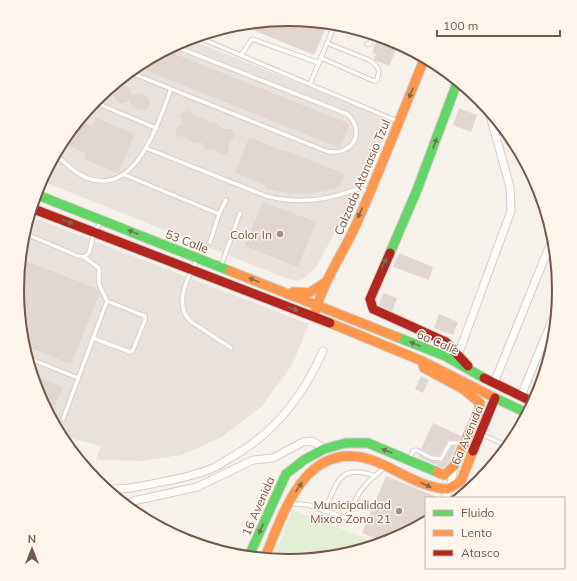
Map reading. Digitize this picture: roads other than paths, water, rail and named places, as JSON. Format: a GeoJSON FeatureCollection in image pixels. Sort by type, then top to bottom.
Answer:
{"type":"FeatureCollection","features":[{"type":"Feature","properties":{"kind":"main road","name":"Calzada Atanasio Tzul"},"geometry":{"type":"LineString","coordinates":[[315,318],[317,305],[327,280],[344,249],[369,193],[423,62]]}},
{"type":"Feature","properties":{"kind":"main road"},"geometry":{"type":"LineString","coordinates":[[456,86],[417,190],[370,299],[373,309],[378,313],[446,342],[475,373]]}},
{"type":"Feature","properties":{"kind":"main road","name":"53 Calle"},"geometry":{"type":"LineString","coordinates":[[41,196],[329,310]]}},
{"type":"Feature","properties":{"kind":"main road","name":"53 Calle"},"geometry":{"type":"LineString","coordinates":[[37,210],[325,321]]}},
{"type":"Feature","properties":{"kind":"main road"},"geometry":{"type":"LineString","coordinates":[[273,287],[298,293],[309,293],[327,280]]}},
{"type":"Feature","properties":{"kind":"main road","name":"6a Calle"},"geometry":{"type":"LineString","coordinates":[[329,310],[445,356],[484,378],[529,400]]}},
{"type":"Feature","properties":{"kind":"main road","name":"6a Calle"},"geometry":{"type":"LineString","coordinates":[[325,321],[422,361],[524,411]]}},
{"type":"Feature","properties":{"kind":"main road","name":"6a Avenida"},"geometry":{"type":"LineString","coordinates":[[422,361],[424,368],[463,389],[480,403],[479,411],[451,469]]}},
{"type":"Feature","properties":{"kind":"main road","name":"6a Avenida"},"geometry":{"type":"LineString","coordinates":[[450,489],[461,481],[495,398],[484,378]]}},
{"type":"Feature","properties":{"kind":"main road","name":"16 Avenida"},"geometry":{"type":"LineString","coordinates":[[251,552],[286,474],[296,464],[336,444],[350,442],[368,443],[444,475],[451,469]]}},
{"type":"Feature","properties":{"kind":"main road"},"geometry":{"type":"LineString","coordinates":[[267,554],[289,503],[307,475],[320,465],[338,458],[354,456],[369,460],[433,487],[450,489]]}},
{"type":"Feature","properties":{"kind":"street"},"geometry":{"type":"LineString","coordinates":[[458,355],[511,211],[510,187],[493,124]]}},
{"type":"Feature","properties":{"kind":"street"},"geometry":{"type":"LineString","coordinates":[[494,383],[549,247]]}},
{"type":"Feature","properties":{"kind":"street"},"geometry":{"type":"LineString","coordinates":[[521,396],[551,323]]}},
{"type":"Feature","properties":{"kind":"street"},"geometry":{"type":"LineString","coordinates":[[544,340],[548,342]]}},
{"type":"Feature","properties":{"kind":"street"},"geometry":{"type":"LineString","coordinates":[[112,488],[129,487],[190,476],[215,467],[250,446],[272,428],[289,411],[308,383],[323,351]]}},
{"type":"Feature","properties":{"kind":"street"},"geometry":{"type":"LineString","coordinates":[[131,503],[197,487],[253,460],[273,458],[303,442],[312,441],[325,449]]}},
{"type":"Feature","properties":{"kind":"street"},"geometry":{"type":"LineString","coordinates":[[446,497],[450,489],[451,469]]}},
{"type":"Feature","properties":{"kind":"lane"},"geometry":{"type":"LineString","coordinates":[[310,84],[333,30]]}},
{"type":"Feature","properties":{"kind":"lane"},"geometry":{"type":"LineString","coordinates":[[241,55],[252,39],[319,63]]}},
{"type":"Feature","properties":{"kind":"lane"},"geometry":{"type":"LineString","coordinates":[[367,44],[370,44],[371,39]]}},
{"type":"Feature","properties":{"kind":"lane"},"geometry":{"type":"LineString","coordinates":[[204,40],[399,121]]}},
{"type":"Feature","properties":{"kind":"lane"},"geometry":{"type":"LineString","coordinates":[[321,58],[374,81],[376,80],[379,71],[373,63],[327,43]]}},
{"type":"Feature","properties":{"kind":"lane"},"geometry":{"type":"LineString","coordinates":[[136,75],[326,151],[340,152],[352,144],[355,138],[356,125],[347,114],[181,49]]}},
{"type":"Feature","properties":{"kind":"lane"},"geometry":{"type":"LineString","coordinates":[[59,157],[85,178],[104,182],[114,181],[125,175],[146,148],[156,128],[171,89]]}},
{"type":"Feature","properties":{"kind":"lane"},"geometry":{"type":"LineString","coordinates":[[100,104],[156,128]]}},
{"type":"Feature","properties":{"kind":"lane"},"geometry":{"type":"LineString","coordinates":[[146,148],[279,200],[313,201],[357,189],[363,189],[369,193]]}},
{"type":"Feature","properties":{"kind":"lane"},"geometry":{"type":"LineString","coordinates":[[125,175],[220,214]]}},
{"type":"Feature","properties":{"kind":"lane"},"geometry":{"type":"LineString","coordinates":[[210,242],[226,200]]}},
{"type":"Feature","properties":{"kind":"lane"},"geometry":{"type":"LineString","coordinates":[[221,267],[240,213]]}},
{"type":"Feature","properties":{"kind":"lane"},"geometry":{"type":"LineString","coordinates":[[30,235],[78,256],[84,256],[89,253],[94,232],[102,220]]}},
{"type":"Feature","properties":{"kind":"lane"},"geometry":{"type":"LineString","coordinates":[[84,256],[99,268],[99,284],[107,301],[145,316],[145,320],[133,350],[130,352],[93,338]]}},
{"type":"Feature","properties":{"kind":"lane"},"geometry":{"type":"LineString","coordinates":[[198,258],[181,301],[185,316],[190,321],[231,348]]}},
{"type":"Feature","properties":{"kind":"lane"},"geometry":{"type":"LineString","coordinates":[[63,419],[107,301]]}},
{"type":"Feature","properties":{"kind":"lane"},"geometry":{"type":"LineString","coordinates":[[33,360],[78,378]]}},
{"type":"Feature","properties":{"kind":"lane"},"geometry":{"type":"LineString","coordinates":[[481,434],[503,444]]}},
{"type":"Feature","properties":{"kind":"lane"},"geometry":{"type":"LineString","coordinates":[[408,460],[413,451],[416,450],[432,458],[441,459],[450,443],[464,443]]}},
{"type":"Feature","properties":{"kind":"lane"},"geometry":{"type":"LineString","coordinates":[[289,503],[300,503],[346,518],[359,493],[386,467]]}},
{"type":"Feature","properties":{"kind":"lane"},"geometry":{"type":"LineString","coordinates":[[324,511],[342,476],[350,471],[357,471],[375,476]]}},
{"type":"Feature","properties":{"kind":"place","name":"Color In"},"geometry":{"type":"Point","coordinates":[280,234]}},
{"type":"Feature","properties":{"kind":"place","name":"Municipalidad Mixco Zona 21"},"geometry":{"type":"Point","coordinates":[399,511]}}]}
